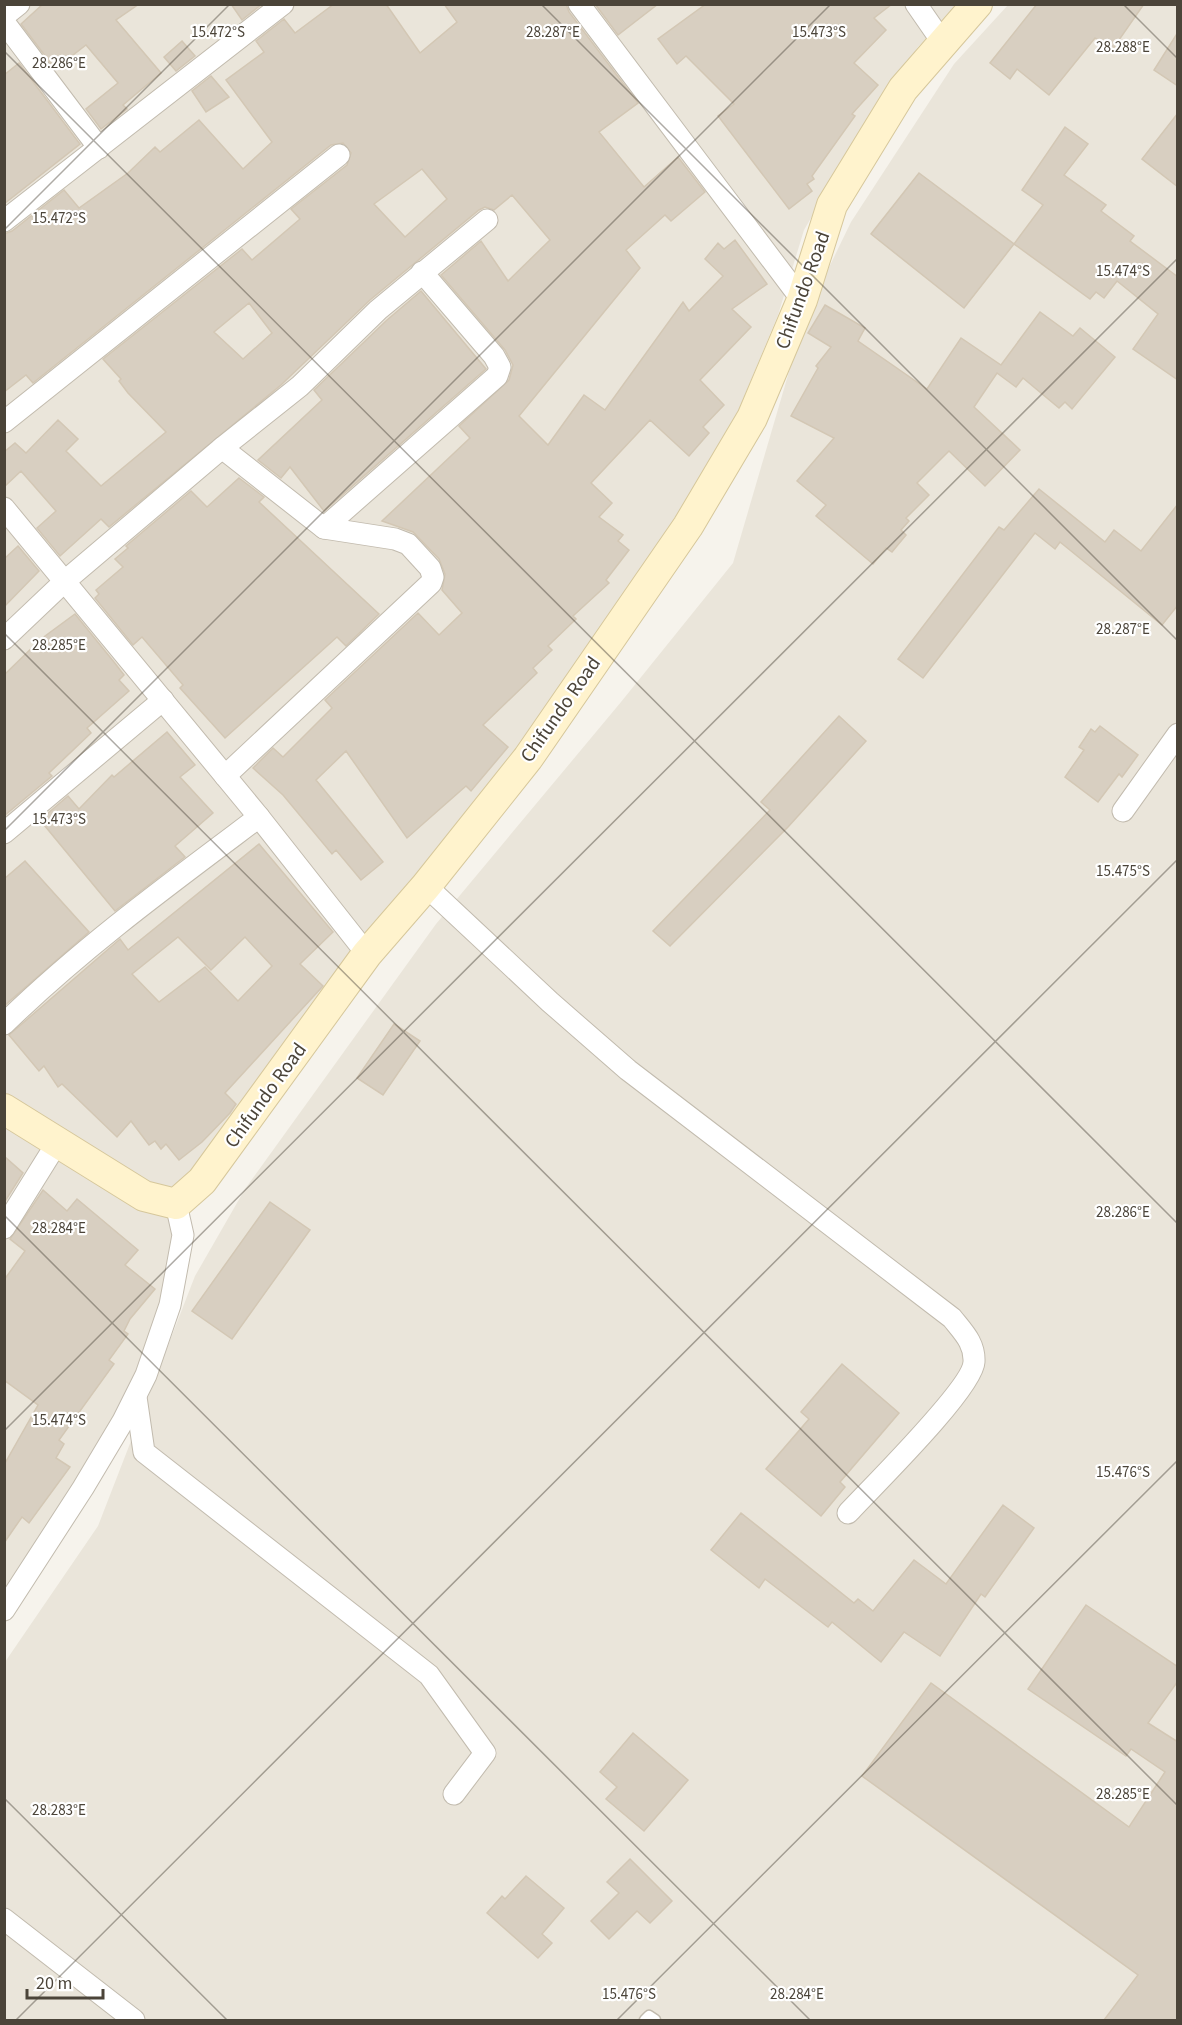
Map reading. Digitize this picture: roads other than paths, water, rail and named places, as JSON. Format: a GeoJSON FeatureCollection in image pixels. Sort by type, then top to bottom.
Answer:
{"type":"FeatureCollection","features":[{"type":"Feature","properties":{"kind":"street"},"geometry":{"type":"LineString","coordinates":[[4,16],[19,4]]}},
{"type":"Feature","properties":{"kind":"street"},"geometry":{"type":"LineString","coordinates":[[4,221],[283,4]]}},
{"type":"Feature","properties":{"kind":"street"},"geometry":{"type":"LineString","coordinates":[[579,4],[802,300]]}},
{"type":"Feature","properties":{"kind":"street"},"geometry":{"type":"LineString","coordinates":[[916,4],[943,42]]}},
{"type":"Feature","properties":{"kind":"street","name":"Chifundo Road"},"geometry":{"type":"LineString","coordinates":[[176,1204],[202,1181],[367,954],[426,886],[528,758],[688,526],[752,418],[802,300],[832,205],[903,89],[977,4]]}},
{"type":"Feature","properties":{"kind":"street"},"geometry":{"type":"LineString","coordinates":[[4,22],[99,148]]}},
{"type":"Feature","properties":{"kind":"street"},"geometry":{"type":"LineString","coordinates":[[4,422],[339,155]]}},
{"type":"Feature","properties":{"kind":"street"},"geometry":{"type":"LineString","coordinates":[[4,639],[65,581],[222,448],[308,379],[378,310],[487,220]]}},
{"type":"Feature","properties":{"kind":"street"},"geometry":{"type":"LineString","coordinates":[[324,528],[496,376],[500,367],[494,356],[422,272]]}},
{"type":"Feature","properties":{"kind":"street"},"geometry":{"type":"LineString","coordinates":[[222,448],[324,528],[395,539],[408,544],[430,568],[433,577],[430,583],[225,776]]}},
{"type":"Feature","properties":{"kind":"street"},"geometry":{"type":"LineString","coordinates":[[4,508],[259,817],[367,954]]}},
{"type":"Feature","properties":{"kind":"street"},"geometry":{"type":"LineString","coordinates":[[4,834],[163,700]]}},
{"type":"Feature","properties":{"kind":"street"},"geometry":{"type":"LineString","coordinates":[[1123,810],[1178,734]]}},
{"type":"Feature","properties":{"kind":"street"},"geometry":{"type":"LineString","coordinates":[[4,1024],[59,971],[259,817]]}},
{"type":"Feature","properties":{"kind":"street"},"geometry":{"type":"LineString","coordinates":[[426,886],[550,1002],[628,1070],[952,1318],[972,1342],[974,1364],[957,1394],[848,1513]]}},
{"type":"Feature","properties":{"kind":"street"},"geometry":{"type":"LineString","coordinates":[[4,1109],[144,1196],[176,1204],[183,1235],[170,1305],[153,1358],[135,1397],[83,1488],[4,1610]]}},
{"type":"Feature","properties":{"kind":"street"},"geometry":{"type":"LineString","coordinates":[[4,1228],[57,1143]]}},
{"type":"Feature","properties":{"kind":"street"},"geometry":{"type":"LineString","coordinates":[[135,1397],[144,1452],[429,1675],[485,1753],[454,1794]]}},
{"type":"Feature","properties":{"kind":"street"},"geometry":{"type":"LineString","coordinates":[[4,1919],[134,2020]]}},
{"type":"Feature","properties":{"kind":"lane"},"geometry":{"type":"LineString","coordinates":[[645,2020],[649,2016],[655,2020]]}}]}
